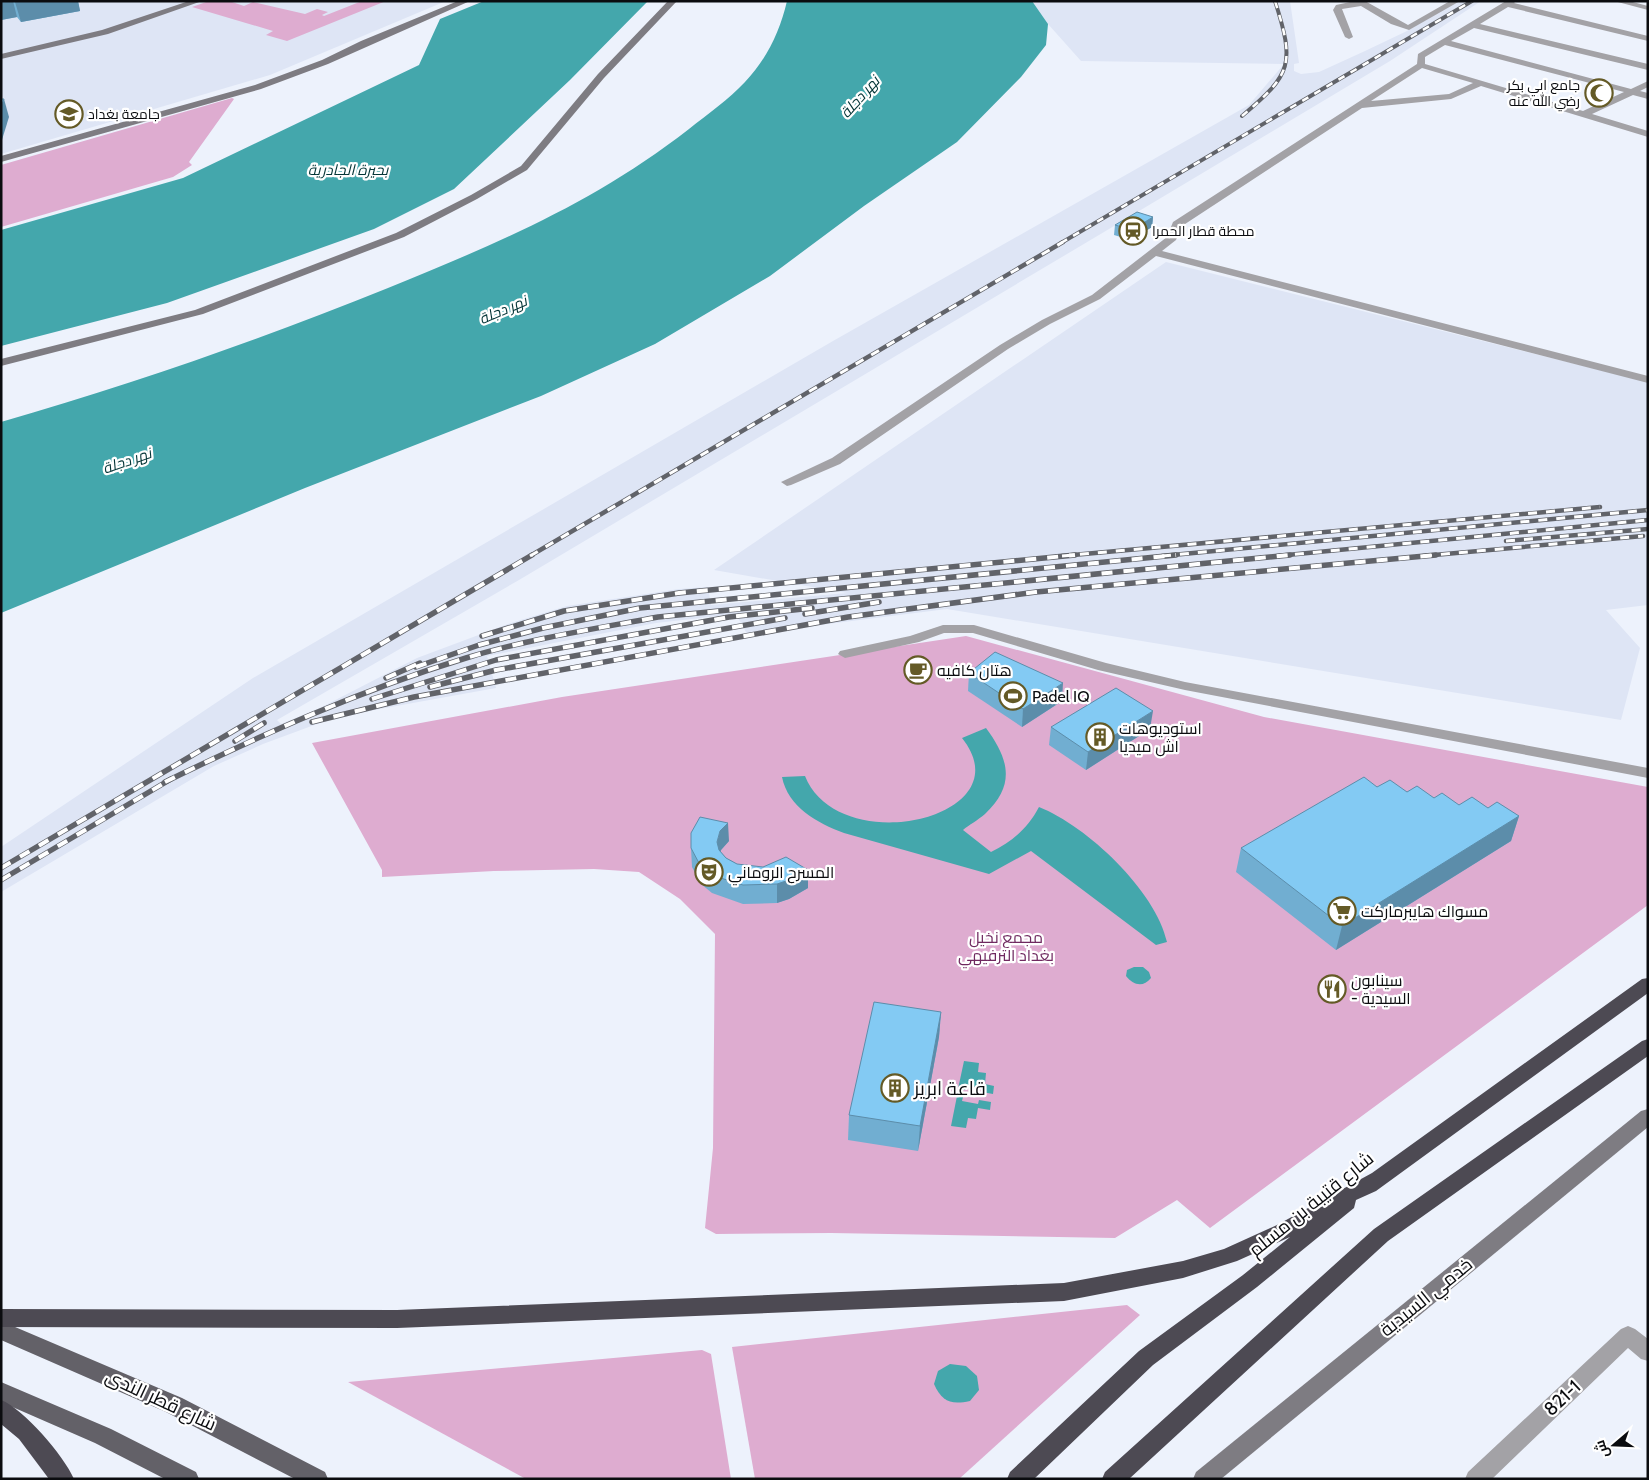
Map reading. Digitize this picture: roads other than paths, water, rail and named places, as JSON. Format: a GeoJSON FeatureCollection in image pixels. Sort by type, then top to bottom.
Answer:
{"type":"FeatureCollection","features":[{"type":"Feature","properties":{"kind":"highway","name":"شارع قتيبة بن مسلم"},"geometry":{"type":"LineString","coordinates":[[1018,1479],[1146,1358],[1250,1281],[1376,1179],[1648,984]]}},
{"type":"Feature","properties":{"kind":"highway"},"geometry":{"type":"LineString","coordinates":[[1113,1479],[1382,1235],[1648,1046]]}},
{"type":"Feature","properties":{"kind":"highway"},"geometry":{"type":"LineString","coordinates":[[1,1318],[397,1319],[1064,1292],[1148,1279],[1204,1264],[1252,1246],[1376,1179]]}},
{"type":"Feature","properties":{"kind":"highway"},"geometry":{"type":"LineString","coordinates":[[1,1410],[27,1432],[63,1479]]}},
{"type":"Feature","properties":{"kind":"highway"},"geometry":{"type":"LineString","coordinates":[[1128,1479],[1168,1428]]}},
{"type":"Feature","properties":{"kind":"main road","name":"شارع قطر الندى"},"geometry":{"type":"LineString","coordinates":[[1,1330],[174,1405],[317,1479]]}},
{"type":"Feature","properties":{"kind":"main road"},"geometry":{"type":"LineString","coordinates":[[1,1392],[103,1436],[188,1479]]}},
{"type":"Feature","properties":{"kind":"street"},"geometry":{"type":"LineString","coordinates":[[1,58],[105,32],[198,1]]}},
{"type":"Feature","properties":{"kind":"street"},"geometry":{"type":"LineString","coordinates":[[1,159],[258,87],[325,62],[364,43],[466,1]]}},
{"type":"Feature","properties":{"kind":"street"},"geometry":{"type":"LineString","coordinates":[[1,363],[199,312],[400,235],[474,197],[524,168],[601,76],[673,1]]}},
{"type":"Feature","properties":{"kind":"street"},"geometry":{"type":"LineString","coordinates":[[1349,37],[1337,10],[1340,7],[1360,2],[1394,22],[1410,28],[1456,1]]}},
{"type":"Feature","properties":{"kind":"street"},"geometry":{"type":"LineString","coordinates":[[1618,1],[1648,8]]}},
{"type":"Feature","properties":{"kind":"street"},"geometry":{"type":"LineString","coordinates":[[1421,65],[1421,56],[1509,3],[1648,39]]}},
{"type":"Feature","properties":{"kind":"street"},"geometry":{"type":"LineString","coordinates":[[1473,25],[1648,67]]}},
{"type":"Feature","properties":{"kind":"street"},"geometry":{"type":"LineString","coordinates":[[1444,42],[1648,96]]}},
{"type":"Feature","properties":{"kind":"street"},"geometry":{"type":"LineString","coordinates":[[787,482],[836,461],[1004,347],[1046,322],[1096,297],[1172,238],[1177,224],[1421,65],[1648,134]]}},
{"type":"Feature","properties":{"kind":"street"},"geometry":{"type":"LineString","coordinates":[[1358,106],[1451,96],[1481,83]]}},
{"type":"Feature","properties":{"kind":"street"},"geometry":{"type":"LineString","coordinates":[[1584,114],[1648,84]]}},
{"type":"Feature","properties":{"kind":"street"},"geometry":{"type":"LineString","coordinates":[[1154,252],[1648,380]]}},
{"type":"Feature","properties":{"kind":"street"},"geometry":{"type":"LineString","coordinates":[[845,654],[914,639],[943,629],[974,629],[1104,667],[1185,686],[1648,773]]}},
{"type":"Feature","properties":{"kind":"street","name":"خدمي السيدية"},"geometry":{"type":"LineString","coordinates":[[1204,1479],[1648,1116]]}},
{"type":"Feature","properties":{"kind":"street","name":"821-1"},"geometry":{"type":"LineString","coordinates":[[1476,1479],[1628,1335],[1648,1352]]}},
{"type":"Feature","properties":{"kind":"water","name":"بحيرة الجادرية"},"geometry":{"type":"Polygon","coordinates":[[[484,1],[648,1],[570,80],[454,189],[374,229],[167,303],[1,346],[1,230],[183,178],[419,65],[440,19],[484,1]]]}},
{"type":"Feature","properties":{"kind":"water","name":"نهر دجلة"},"geometry":{"type":"Polygon","coordinates":[[[787,1],[1032,1],[1048,24],[1046,45],[1021,77],[957,142],[864,206],[770,276],[655,344],[541,396],[305,488],[1,613],[1,422],[197,360],[293,325],[468,255],[581,200],[653,155],[711,112],[739,88],[760,64],[772,44],[781,23],[787,1]]]}},
{"type":"Feature","properties":{"kind":"water"},"geometry":{"type":"Polygon","coordinates":[[[986,728],[1000,750],[1004,761],[1005,782],[995,803],[985,814],[963,830],[991,852],[1019,833],[1039,807],[1058,816],[1078,829],[1117,862],[1149,902],[1160,922],[1167,942],[1156,945],[1031,851],[989,874],[844,833],[814,819],[797,805],[785,788],[782,777],[805,776],[824,802],[853,817],[886,822],[920,819],[949,808],[969,790],[975,766],[962,738],[986,728]]]}},
{"type":"Feature","properties":{"kind":"water"},"geometry":{"type":"Polygon","coordinates":[[[1134,967],[1143,967],[1149,972],[1151,978],[1141,984],[1132,982],[1126,976],[1127,970],[1134,967]]]}},
{"type":"Feature","properties":{"kind":"water"},"geometry":{"type":"Polygon","coordinates":[[[964,1061],[979,1063],[978,1072],[986,1073],[985,1084],[994,1086],[993,1094],[982,1092],[982,1088],[967,1086],[965,1090],[958,1089],[964,1061]]]}},
{"type":"Feature","properties":{"kind":"water"},"geometry":{"type":"Polygon","coordinates":[[[957,1096],[963,1097],[962,1101],[978,1104],[979,1100],[991,1102],[990,1110],[978,1108],[976,1119],[968,1118],[966,1128],[951,1126],[957,1096]]]}},
{"type":"Feature","properties":{"kind":"water"},"geometry":{"type":"Polygon","coordinates":[[[950,1364],[966,1366],[977,1376],[979,1390],[970,1401],[957,1403],[948,1401],[937,1390],[934,1384],[938,1371],[950,1364]]]}},
{"type":"Feature","properties":{"kind":"railway"},"geometry":{"type":"LineString","coordinates":[[1242,116],[1271,89],[1280,78],[1285,66],[1287,54],[1285,40],[1275,1]]}},
{"type":"Feature","properties":{"kind":"railway"},"geometry":{"type":"LineString","coordinates":[[1061,243],[1472,1]]}},
{"type":"Feature","properties":{"kind":"railway"},"geometry":{"type":"LineString","coordinates":[[530,556],[1063,242]]}},
{"type":"Feature","properties":{"kind":"railway"},"geometry":{"type":"LineString","coordinates":[[1062,556],[1600,507]]}},
{"type":"Feature","properties":{"kind":"railway"},"geometry":{"type":"LineString","coordinates":[[1162,556],[1648,510]]}},
{"type":"Feature","properties":{"kind":"railway"},"geometry":{"type":"LineString","coordinates":[[1277,556],[1648,520]]}},
{"type":"Feature","properties":{"kind":"railway"},"geometry":{"type":"LineString","coordinates":[[1506,541],[1648,529]]}},
{"type":"Feature","properties":{"kind":"railway"},"geometry":{"type":"LineString","coordinates":[[1423,556],[1643,536]]}},
{"type":"Feature","properties":{"kind":"railway"},"geometry":{"type":"LineString","coordinates":[[1,868],[532,555]]}},
{"type":"Feature","properties":{"kind":"railway"},"geometry":{"type":"LineString","coordinates":[[482,636],[564,611],[679,593],[1075,555]]}},
{"type":"Feature","properties":{"kind":"railway"},"geometry":{"type":"LineString","coordinates":[[416,667],[479,645],[543,628],[640,608],[1176,555]]}},
{"type":"Feature","properties":{"kind":"railway"},"geometry":{"type":"LineString","coordinates":[[170,780],[276,730],[388,684],[489,651],[561,635],[658,617],[1290,555]]}},
{"type":"Feature","properties":{"kind":"railway"},"geometry":{"type":"LineString","coordinates":[[312,722],[414,697],[848,617],[1036,592],[1436,555]]}},
{"type":"Feature","properties":{"kind":"railway"},"geometry":{"type":"LineString","coordinates":[[805,614],[879,602]]}},
{"type":"Feature","properties":{"kind":"railway"},"geometry":{"type":"LineString","coordinates":[[372,699],[496,660],[729,617],[812,608]]}},
{"type":"Feature","properties":{"kind":"railway"},"geometry":{"type":"LineString","coordinates":[[430,687],[496,670],[785,618]]}},
{"type":"Feature","properties":{"kind":"railway"},"geometry":{"type":"LineString","coordinates":[[386,678],[420,663]]}},
{"type":"Feature","properties":{"kind":"railway"},"geometry":{"type":"LineString","coordinates":[[235,741],[264,723]]}},
{"type":"Feature","properties":{"kind":"railway"},"geometry":{"type":"LineString","coordinates":[[1,880],[170,780]]}},
{"type":"Feature","properties":{"kind":"railway"},"geometry":{"type":"LineString","coordinates":[[165,782],[170,780]]}},
{"type":"Feature","properties":{"kind":"place","name":"جامع ابي بكر رضي الله عنه"},"geometry":{"type":"Point","coordinates":[1599,93]}},
{"type":"Feature","properties":{"kind":"place","name":"جامعة بغداد"},"geometry":{"type":"Point","coordinates":[69,114]}},
{"type":"Feature","properties":{"kind":"place","name":"محطة قطار الحمرا"},"geometry":{"type":"Point","coordinates":[1133,231]}},
{"type":"Feature","properties":{"kind":"place","name":"هتان كافيه"},"geometry":{"type":"Point","coordinates":[918,670]}},
{"type":"Feature","properties":{"kind":"place","name":"Padel IQ"},"geometry":{"type":"Point","coordinates":[1013,696]}},
{"type":"Feature","properties":{"kind":"place","name":"استوديوهات اش ميديا"},"geometry":{"type":"Point","coordinates":[1100,737]}},
{"type":"Feature","properties":{"kind":"place","name":"المسرح الروماني"},"geometry":{"type":"Point","coordinates":[709,872]}},
{"type":"Feature","properties":{"kind":"place","name":"مسواك هايبرماركت"},"geometry":{"type":"Point","coordinates":[1342,911]}},
{"type":"Feature","properties":{"kind":"place","name":"سينابون - السيدية"},"geometry":{"type":"Point","coordinates":[1332,989]}},
{"type":"Feature","properties":{"kind":"place","name":"قاعة ابريز"},"geometry":{"type":"Point","coordinates":[895,1088]}},
{"type":"Feature","properties":{"kind":"park label","name":"مجمع نخيل بغداد الترفيهي"},"geometry":{"type":"Point","coordinates":[1006,946]}}]}
